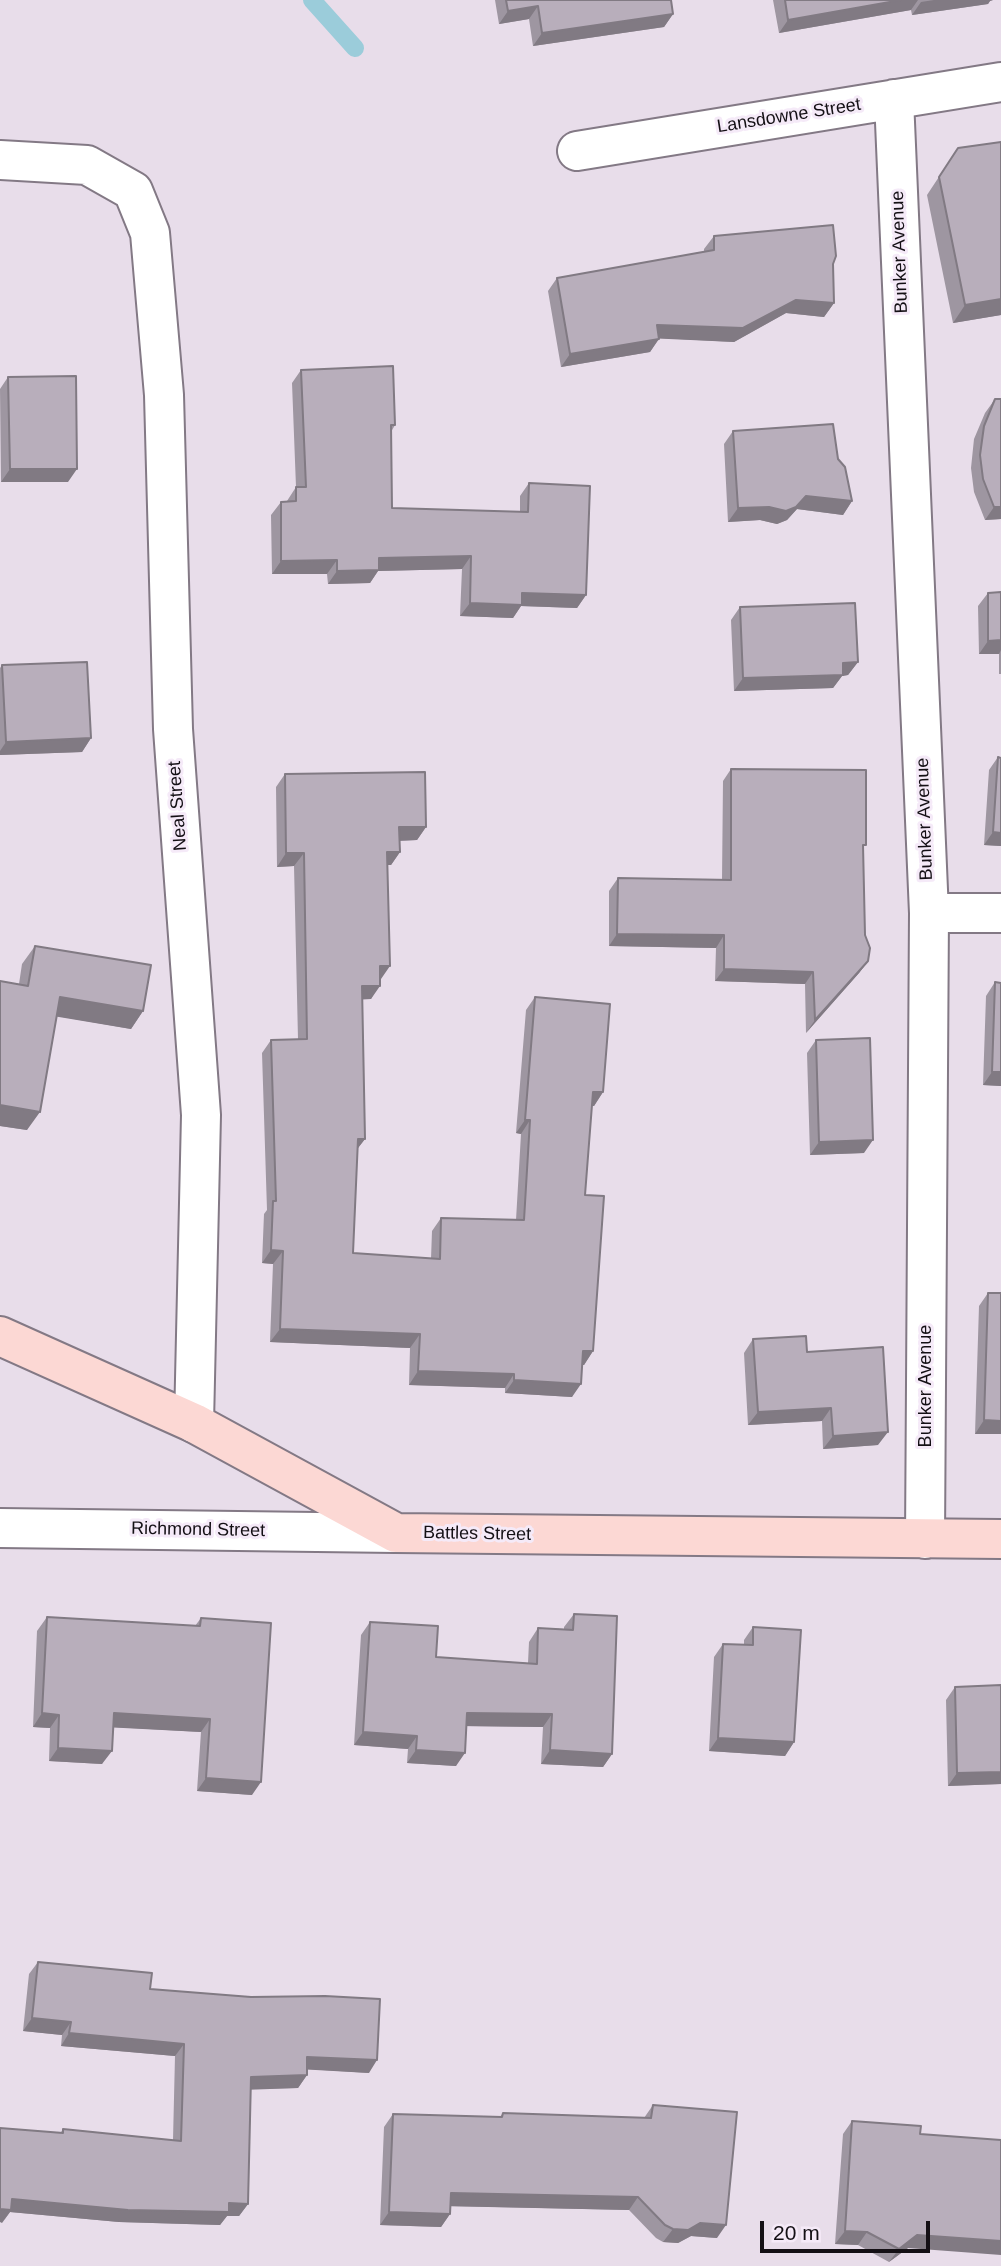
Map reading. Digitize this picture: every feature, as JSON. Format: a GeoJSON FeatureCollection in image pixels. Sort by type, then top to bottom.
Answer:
{"type":"FeatureCollection","features":[{"type":"Feature","properties":{"kind":"street","name":"Lansdowne Street"},"geometry":{"type":"LineString","coordinates":[[577,151],[1001,82]]}},
{"type":"Feature","properties":{"kind":"street","name":"Bunker Avenue"},"geometry":{"type":"LineString","coordinates":[[894,99],[929,912],[925,1539]]}},
{"type":"Feature","properties":{"kind":"street","name":"Neal Street"},"geometry":{"type":"LineString","coordinates":[[0,160],[87,165],[133,191],[149,233],[164,395],[173,729],[201,1115],[194,1423]]}},
{"type":"Feature","properties":{"kind":"street"},"geometry":{"type":"LineString","coordinates":[[929,912],[1001,914]]}},
{"type":"Feature","properties":{"kind":"street","name":"Battles Street"},"geometry":{"type":"LineString","coordinates":[[0,1336],[194,1423],[396,1533],[1001,1539]]}},
{"type":"Feature","properties":{"kind":"street","name":"Richmond Street"},"geometry":{"type":"LineString","coordinates":[[0,1528],[396,1533]]}},
{"type":"Feature","properties":{"kind":"building"},"geometry":{"type":"Polygon","coordinates":[[[506,0],[671,0],[673,14],[542,33],[538,6],[508,11],[506,0]]]}},
{"type":"Feature","properties":{"kind":"building"},"geometry":{"type":"Polygon","coordinates":[[[785,0],[901,0],[788,20],[785,0]]]}},
{"type":"Feature","properties":{"kind":"building"},"geometry":{"type":"Polygon","coordinates":[[[1001,142],[1001,299],[965,305],[939,177],[958,148],[1001,142]]]}},
{"type":"Feature","properties":{"kind":"building"},"geometry":{"type":"Polygon","coordinates":[[[833,225],[836,256],[833,264],[834,303],[796,300],[743,328],[657,325],[659,339],[570,354],[557,278],[714,250],[714,236],[833,225]]]}},
{"type":"Feature","properties":{"kind":"building"},"geometry":{"type":"Polygon","coordinates":[[[393,366],[395,425],[391,425],[392,508],[528,512],[529,483],[590,486],[586,595],[522,593],[522,605],[470,603],[471,556],[379,558],[379,570],[337,571],[337,560],[281,561],[281,502],[296,501],[296,487],[306,487],[301,370],[393,366]]]}},
{"type":"Feature","properties":{"kind":"building"},"geometry":{"type":"Polygon","coordinates":[[[76,376],[77,469],[10,469],[8,377],[76,376]]]}},
{"type":"Feature","properties":{"kind":"building"},"geometry":{"type":"Polygon","coordinates":[[[995,399],[1001,399],[1001,507],[994,507],[983,479],[980,455],[984,426],[995,399]]]}},
{"type":"Feature","properties":{"kind":"building"},"geometry":{"type":"Polygon","coordinates":[[[833,424],[838,459],[845,467],[852,501],[806,496],[796,507],[786,511],[769,507],[738,508],[733,431],[833,424]]]}},
{"type":"Feature","properties":{"kind":"building"},"geometry":{"type":"Polygon","coordinates":[[[1001,592],[1001,640],[988,641],[988,593],[1001,592]]]}},
{"type":"Feature","properties":{"kind":"building"},"geometry":{"type":"Polygon","coordinates":[[[855,603],[858,662],[843,663],[843,675],[743,678],[740,607],[855,603]]]}},
{"type":"Feature","properties":{"kind":"building"},"geometry":{"type":"Polygon","coordinates":[[[87,662],[91,738],[6,742],[2,665],[87,662]]]}},
{"type":"Feature","properties":{"kind":"building"},"geometry":{"type":"Polygon","coordinates":[[[998,757],[1001,758],[1001,833],[993,832],[998,757]]]}},
{"type":"Feature","properties":{"kind":"building"},"geometry":{"type":"Polygon","coordinates":[[[731,769],[866,770],[866,845],[863,845],[865,935],[870,948],[868,961],[815,1020],[813,972],[724,969],[724,935],[617,934],[618,878],[731,880],[731,769]]]}},
{"type":"Feature","properties":{"kind":"building"},"geometry":{"type":"Polygon","coordinates":[[[425,772],[426,827],[399,827],[400,852],[387,852],[390,966],[380,966],[380,986],[362,986],[365,1139],[358,1139],[353,1253],[440,1259],[441,1218],[524,1220],[530,1120],[525,1120],[535,997],[610,1004],[603,1092],[593,1092],[585,1195],[604,1196],[593,1351],[583,1351],[581,1384],[514,1380],[514,1374],[418,1371],[420,1334],[280,1329],[283,1251],[271,1250],[273,1201],[276,1201],[271,1040],[307,1039],[304,853],[286,853],[285,774],[425,772]]]}},
{"type":"Feature","properties":{"kind":"building"},"geometry":{"type":"Polygon","coordinates":[[[35,946],[151,965],[143,1011],[60,997],[40,1112],[0,1105],[0,981],[28,986],[35,946]]]}},
{"type":"Feature","properties":{"kind":"building"},"geometry":{"type":"Polygon","coordinates":[[[995,982],[1001,983],[1001,1072],[992,1072],[995,982]]]}},
{"type":"Feature","properties":{"kind":"building"},"geometry":{"type":"Polygon","coordinates":[[[870,1038],[873,1140],[819,1142],[816,1040],[870,1038]]]}},
{"type":"Feature","properties":{"kind":"building"},"geometry":{"type":"Polygon","coordinates":[[[988,1293],[1001,1293],[1001,1421],[984,1420],[988,1293]]]}},
{"type":"Feature","properties":{"kind":"building"},"geometry":{"type":"Polygon","coordinates":[[[806,1336],[807,1352],[883,1347],[888,1432],[833,1436],[831,1408],[758,1412],[753,1339],[806,1336]]]}},
{"type":"Feature","properties":{"kind":"building"},"geometry":{"type":"Polygon","coordinates":[[[574,1614],[617,1616],[612,1754],[550,1750],[552,1714],[467,1713],[465,1753],[416,1750],[417,1736],[363,1732],[370,1622],[438,1626],[436,1657],[537,1664],[538,1628],[573,1630],[574,1614]]]}},
{"type":"Feature","properties":{"kind":"building"},"geometry":{"type":"Polygon","coordinates":[[[47,1617],[200,1626],[201,1618],[271,1623],[261,1782],[206,1778],[210,1719],[114,1713],[112,1751],[58,1748],[59,1715],[42,1713],[47,1617]]]}},
{"type":"Feature","properties":{"kind":"building"},"geometry":{"type":"Polygon","coordinates":[[[753,1627],[801,1630],[794,1742],[718,1738],[723,1644],[753,1645],[753,1627]]]}},
{"type":"Feature","properties":{"kind":"building"},"geometry":{"type":"Polygon","coordinates":[[[1001,1685],[1001,1772],[957,1773],[955,1687],[1001,1685]]]}},
{"type":"Feature","properties":{"kind":"building"},"geometry":{"type":"Polygon","coordinates":[[[38,1962],[152,1973],[150,1989],[251,1997],[325,1996],[380,1999],[377,2060],[307,2057],[307,2075],[251,2077],[248,2204],[229,2203],[229,2212],[128,2210],[12,2199],[11,2210],[0,2209],[0,2128],[63,2133],[63,2129],[181,2141],[184,2044],[69,2033],[71,2022],[32,2018],[38,1962]]]}},
{"type":"Feature","properties":{"kind":"building"},"geometry":{"type":"Polygon","coordinates":[[[653,2105],[737,2112],[726,2225],[700,2223],[688,2230],[673,2229],[665,2225],[638,2197],[451,2193],[450,2214],[389,2212],[393,2114],[502,2117],[503,2113],[651,2118],[653,2105]]]}},
{"type":"Feature","properties":{"kind":"building"},"geometry":{"type":"Polygon","coordinates":[[[852,2121],[921,2126],[920,2134],[1001,2140],[1001,2241],[917,2235],[899,2249],[867,2232],[845,2231],[852,2121]]]}},
{"type":"Feature","properties":{"kind":"waterway"},"geometry":{"type":"LineString","coordinates":[[312,0],[355,48]]}}]}
